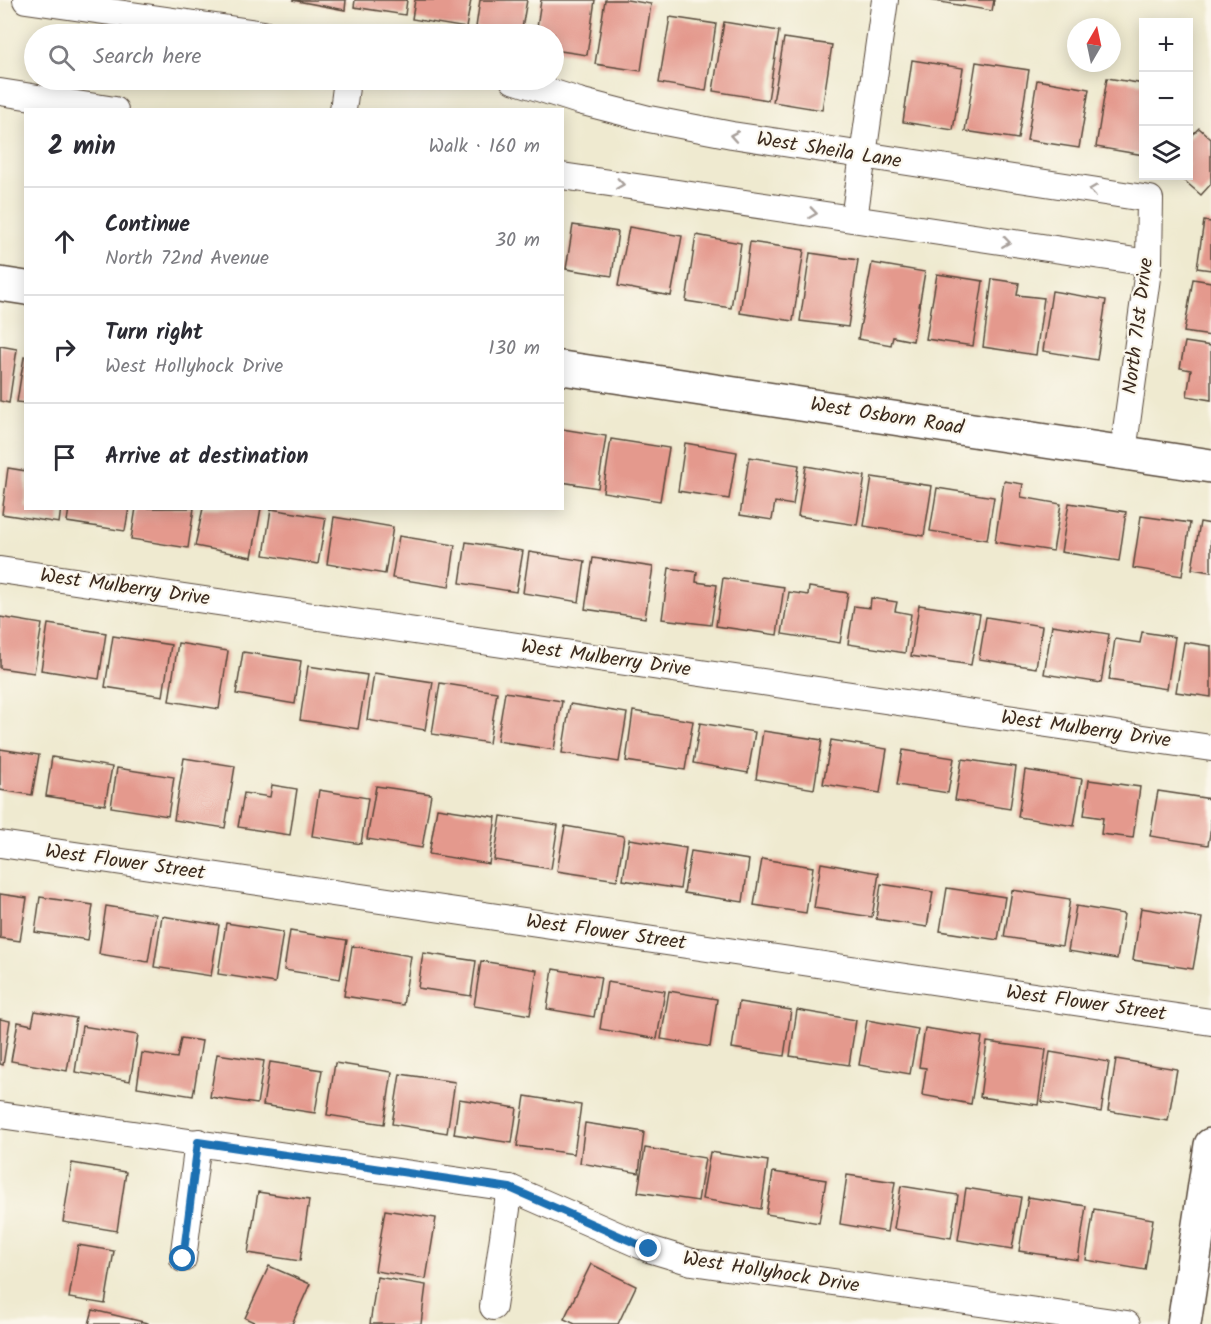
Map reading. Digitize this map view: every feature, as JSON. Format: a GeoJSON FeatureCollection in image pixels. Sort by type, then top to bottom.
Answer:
{"type":"FeatureCollection","features":[{"type":"Feature","properties":{"kind":"street"},"geometry":{"type":"LineString","coordinates":[[26,0],[194,24]]}},
{"type":"Feature","properties":{"kind":"street"},"geometry":{"type":"LineString","coordinates":[[854,219],[885,0]]}},
{"type":"Feature","properties":{"kind":"street"},"geometry":{"type":"LineString","coordinates":[[344,108],[346,90]]}},
{"type":"Feature","properties":{"kind":"street","name":"West Sheila Lane"},"geometry":{"type":"LineString","coordinates":[[544,90],[649,119],[732,135],[1150,199]]}},
{"type":"Feature","properties":{"kind":"street"},"geometry":{"type":"LineString","coordinates":[[0,93],[101,108]]}},
{"type":"Feature","properties":{"kind":"street"},"geometry":{"type":"LineString","coordinates":[[564,176],[1149,263]]}},
{"type":"Feature","properties":{"kind":"street","name":"North 71st Drive"},"geometry":{"type":"LineString","coordinates":[[1123,452],[1149,263],[1150,199]]}},
{"type":"Feature","properties":{"kind":"street"},"geometry":{"type":"LineString","coordinates":[[0,284],[24,288]]}},
{"type":"Feature","properties":{"kind":"street","name":"West Osborn Road"},"geometry":{"type":"LineString","coordinates":[[564,368],[1211,466]]}},
{"type":"Feature","properties":{"kind":"street","name":"West Mulberry Drive"},"geometry":{"type":"LineString","coordinates":[[0,570],[1211,748]]}},
{"type":"Feature","properties":{"kind":"street","name":"West Flower Street"},"geometry":{"type":"LineString","coordinates":[[0,844],[1211,1022]]}},
{"type":"Feature","properties":{"kind":"street","name":"West Hollyhock Drive"},"geometry":{"type":"LineString","coordinates":[[0,1115],[510,1188],[649,1249],[692,1262],[1128,1324]]}},
{"type":"Feature","properties":{"kind":"street"},"geometry":{"type":"LineString","coordinates":[[183,1259],[198,1142]]}},
{"type":"Feature","properties":{"kind":"street"},"geometry":{"type":"LineString","coordinates":[[1184,1324],[1211,1144]]}},
{"type":"Feature","properties":{"kind":"street"},"geometry":{"type":"LineString","coordinates":[[494,1307],[510,1188]]}},
{"type":"Feature","properties":{"kind":"building"},"geometry":{"type":"Polygon","coordinates":[[[292,0],[346,0],[345,10],[292,0]]]}},
{"type":"Feature","properties":{"kind":"building"},"geometry":{"type":"Polygon","coordinates":[[[355,0],[407,0],[405,15],[354,7],[355,0]]]}},
{"type":"Feature","properties":{"kind":"building"},"geometry":{"type":"Polygon","coordinates":[[[415,0],[471,0],[467,24],[442,24],[412,19],[415,0]]]}},
{"type":"Feature","properties":{"kind":"building"},"geometry":{"type":"Polygon","coordinates":[[[480,0],[527,0],[523,24],[476,24],[480,0]]]}},
{"type":"Feature","properties":{"kind":"building"},"geometry":{"type":"Polygon","coordinates":[[[541,0],[595,0],[587,55],[564,52],[564,24],[537,24],[541,0]]]}},
{"type":"Feature","properties":{"kind":"building"},"geometry":{"type":"Polygon","coordinates":[[[605,0],[627,0],[651,4],[641,71],[595,64],[605,0]]]}},
{"type":"Feature","properties":{"kind":"building"},"geometry":{"type":"Polygon","coordinates":[[[929,0],[994,0],[992,11],[929,0]]]}},
{"type":"Feature","properties":{"kind":"building"},"geometry":{"type":"Polygon","coordinates":[[[670,17],[716,24],[706,91],[659,83],[670,17]]]}},
{"type":"Feature","properties":{"kind":"building"},"geometry":{"type":"Polygon","coordinates":[[[724,22],[779,31],[768,100],[713,91],[724,22]]]}},
{"type":"Feature","properties":{"kind":"building"},"geometry":{"type":"Polygon","coordinates":[[[784,38],[832,45],[822,110],[773,102],[784,38]]]}},
{"type":"Feature","properties":{"kind":"building"},"geometry":{"type":"Polygon","coordinates":[[[912,60],[963,68],[953,130],[903,122],[912,60]]]}},
{"type":"Feature","properties":{"kind":"building"},"geometry":{"type":"Polygon","coordinates":[[[976,62],[1029,70],[1018,139],[965,131],[976,62]]]}},
{"type":"Feature","properties":{"kind":"building"},"geometry":{"type":"Polygon","coordinates":[[[1107,78],[1139,83],[1139,154],[1096,147],[1107,78]]]}},
{"type":"Feature","properties":{"kind":"building"},"geometry":{"type":"Polygon","coordinates":[[[1037,80],[1089,89],[1079,148],[1027,140],[1037,80]]]}},
{"type":"Feature","properties":{"kind":"building"},"geometry":{"type":"Polygon","coordinates":[[[1199,128],[1211,139],[1211,184],[1201,195],[1184,180],[1193,180],[1193,134],[1199,128]]]}},
{"type":"Feature","properties":{"kind":"building"},"geometry":{"type":"Polygon","coordinates":[[[1204,221],[1211,222],[1211,270],[1197,268],[1204,221]]]}},
{"type":"Feature","properties":{"kind":"building"},"geometry":{"type":"Polygon","coordinates":[[[573,225],[618,232],[612,276],[566,269],[573,225]]]}},
{"type":"Feature","properties":{"kind":"building"},"geometry":{"type":"Polygon","coordinates":[[[629,227],[682,236],[671,296],[618,286],[629,227]]]}},
{"type":"Feature","properties":{"kind":"building"},"geometry":{"type":"Polygon","coordinates":[[[696,235],[741,243],[731,308],[686,301],[696,235]]]}},
{"type":"Feature","properties":{"kind":"building"},"geometry":{"type":"Polygon","coordinates":[[[750,242],[804,250],[793,321],[740,313],[750,242]]]}},
{"type":"Feature","properties":{"kind":"building"},"geometry":{"type":"Polygon","coordinates":[[[810,253],[858,260],[848,327],[800,321],[810,253]]]}},
{"type":"Feature","properties":{"kind":"building"},"geometry":{"type":"Polygon","coordinates":[[[872,263],[925,272],[913,341],[893,337],[891,345],[858,339],[872,263]]]}},
{"type":"Feature","properties":{"kind":"building"},"geometry":{"type":"Polygon","coordinates":[[[937,274],[983,281],[973,346],[926,339],[937,274]]]}},
{"type":"Feature","properties":{"kind":"building"},"geometry":{"type":"Polygon","coordinates":[[[992,279],[1019,283],[1017,295],[1044,298],[1036,355],[983,347],[992,279]]]}},
{"type":"Feature","properties":{"kind":"building"},"geometry":{"type":"Polygon","coordinates":[[[1193,279],[1211,282],[1211,336],[1184,332],[1193,279]]]}},
{"type":"Feature","properties":{"kind":"building"},"geometry":{"type":"Polygon","coordinates":[[[1052,291],[1106,300],[1097,360],[1043,351],[1052,291]]]}},
{"type":"Feature","properties":{"kind":"building"},"geometry":{"type":"Polygon","coordinates":[[[1185,342],[1211,346],[1211,400],[1187,396],[1191,370],[1180,368],[1185,342]]]}},
{"type":"Feature","properties":{"kind":"building"},"geometry":{"type":"Polygon","coordinates":[[[0,346],[17,349],[9,403],[0,401],[0,346]]]}},
{"type":"Feature","properties":{"kind":"building"},"geometry":{"type":"Polygon","coordinates":[[[24,357],[24,403],[17,402],[24,357]]]}},
{"type":"Feature","properties":{"kind":"building"},"geometry":{"type":"Polygon","coordinates":[[[564,429],[606,436],[598,488],[564,482],[564,429]]]}},
{"type":"Feature","properties":{"kind":"building"},"geometry":{"type":"Polygon","coordinates":[[[611,439],[669,448],[660,501],[603,492],[611,439]]]}},
{"type":"Feature","properties":{"kind":"building"},"geometry":{"type":"Polygon","coordinates":[[[685,443],[737,452],[729,499],[678,491],[685,443]]]}},
{"type":"Feature","properties":{"kind":"building"},"geometry":{"type":"Polygon","coordinates":[[[749,457],[799,465],[793,505],[775,502],[772,520],[740,515],[749,457]]]}},
{"type":"Feature","properties":{"kind":"building"},"geometry":{"type":"Polygon","coordinates":[[[806,466],[865,476],[857,525],[798,516],[806,466]]]}},
{"type":"Feature","properties":{"kind":"building"},"geometry":{"type":"Polygon","coordinates":[[[8,468],[24,471],[24,510],[61,510],[59,523],[2,514],[8,468]]]}},
{"type":"Feature","properties":{"kind":"building"},"geometry":{"type":"Polygon","coordinates":[[[872,477],[932,486],[924,536],[864,526],[872,477]]]}},
{"type":"Feature","properties":{"kind":"building"},"geometry":{"type":"Polygon","coordinates":[[[1004,481],[1023,484],[1021,497],[1061,504],[1053,551],[995,542],[1004,481]]]}},
{"type":"Feature","properties":{"kind":"building"},"geometry":{"type":"Polygon","coordinates":[[[937,488],[994,497],[987,540],[930,531],[937,488]]]}},
{"type":"Feature","properties":{"kind":"building"},"geometry":{"type":"Polygon","coordinates":[[[1069,503],[1126,512],[1119,561],[1061,552],[1069,503]]]}},
{"type":"Feature","properties":{"kind":"building"},"geometry":{"type":"Polygon","coordinates":[[[69,510],[129,510],[125,531],[67,522],[69,510]]]}},
{"type":"Feature","properties":{"kind":"building"},"geometry":{"type":"Polygon","coordinates":[[[136,510],[194,510],[188,548],[131,539],[136,510]]]}},
{"type":"Feature","properties":{"kind":"building"},"geometry":{"type":"Polygon","coordinates":[[[203,510],[261,510],[252,557],[195,546],[203,510]]]}},
{"type":"Feature","properties":{"kind":"building"},"geometry":{"type":"Polygon","coordinates":[[[271,510],[326,518],[318,564],[264,555],[271,510]]]}},
{"type":"Feature","properties":{"kind":"building"},"geometry":{"type":"Polygon","coordinates":[[[1141,516],[1190,523],[1182,576],[1133,568],[1141,516]]]}},
{"type":"Feature","properties":{"kind":"building"},"geometry":{"type":"Polygon","coordinates":[[[334,517],[393,527],[385,574],[327,564],[334,517]]]}},
{"type":"Feature","properties":{"kind":"building"},"geometry":{"type":"Polygon","coordinates":[[[1200,522],[1211,524],[1211,572],[1192,569],[1200,522]]]}},
{"type":"Feature","properties":{"kind":"building"},"geometry":{"type":"Polygon","coordinates":[[[399,536],[455,545],[449,587],[392,578],[399,536]]]}},
{"type":"Feature","properties":{"kind":"building"},"geometry":{"type":"Polygon","coordinates":[[[466,542],[523,551],[516,592],[460,583],[466,542]]]}},
{"type":"Feature","properties":{"kind":"building"},"geometry":{"type":"Polygon","coordinates":[[[529,552],[585,561],[579,602],[523,593],[529,552]]]}},
{"type":"Feature","properties":{"kind":"building"},"geometry":{"type":"Polygon","coordinates":[[[593,558],[653,567],[645,618],[585,609],[593,558]]]}},
{"type":"Feature","properties":{"kind":"building"},"geometry":{"type":"Polygon","coordinates":[[[669,568],[697,572],[696,582],[717,585],[711,625],[662,619],[669,568]]]}},
{"type":"Feature","properties":{"kind":"building"},"geometry":{"type":"Polygon","coordinates":[[[723,578],[784,587],[777,635],[716,626],[723,578]]]}},
{"type":"Feature","properties":{"kind":"building"},"geometry":{"type":"Polygon","coordinates":[[[809,587],[848,593],[840,643],[782,634],[789,592],[808,595],[809,587]]]}},
{"type":"Feature","properties":{"kind":"building"},"geometry":{"type":"Polygon","coordinates":[[[871,598],[897,602],[895,611],[911,614],[905,653],[848,644],[854,606],[870,608],[871,598]]]}},
{"type":"Feature","properties":{"kind":"building"},"geometry":{"type":"Polygon","coordinates":[[[919,605],[980,614],[971,665],[911,656],[919,605]]]}},
{"type":"Feature","properties":{"kind":"building"},"geometry":{"type":"Polygon","coordinates":[[[0,617],[42,624],[34,673],[0,668],[0,617]]]}},
{"type":"Feature","properties":{"kind":"building"},"geometry":{"type":"Polygon","coordinates":[[[986,617],[1042,626],[1036,668],[979,659],[986,617]]]}},
{"type":"Feature","properties":{"kind":"building"},"geometry":{"type":"Polygon","coordinates":[[[48,624],[106,633],[99,679],[41,670],[48,624]]]}},
{"type":"Feature","properties":{"kind":"building"},"geometry":{"type":"Polygon","coordinates":[[[1052,625],[1109,634],[1101,683],[1044,674],[1052,625]]]}},
{"type":"Feature","properties":{"kind":"building"},"geometry":{"type":"Polygon","coordinates":[[[1142,632],[1175,637],[1167,689],[1109,680],[1115,639],[1140,643],[1142,632]]]}},
{"type":"Feature","properties":{"kind":"building"},"geometry":{"type":"Polygon","coordinates":[[[113,636],[171,645],[163,696],[105,687],[113,636]]]}},
{"type":"Feature","properties":{"kind":"building"},"geometry":{"type":"Polygon","coordinates":[[[1184,642],[1211,646],[1211,697],[1176,692],[1184,642]]]}},
{"type":"Feature","properties":{"kind":"building"},"geometry":{"type":"Polygon","coordinates":[[[178,643],[228,651],[219,709],[169,701],[178,643]]]}},
{"type":"Feature","properties":{"kind":"building"},"geometry":{"type":"Polygon","coordinates":[[[243,652],[301,661],[295,704],[236,694],[243,652]]]}},
{"type":"Feature","properties":{"kind":"building"},"geometry":{"type":"Polygon","coordinates":[[[308,666],[367,675],[358,729],[300,720],[308,666]]]}},
{"type":"Feature","properties":{"kind":"building"},"geometry":{"type":"Polygon","coordinates":[[[374,673],[433,682],[425,730],[367,720],[374,673]]]}},
{"type":"Feature","properties":{"kind":"building"},"geometry":{"type":"Polygon","coordinates":[[[440,683],[497,692],[489,743],[432,734],[440,683]]]}},
{"type":"Feature","properties":{"kind":"building"},"geometry":{"type":"Polygon","coordinates":[[[505,692],[562,701],[554,750],[497,741],[505,692]]]}},
{"type":"Feature","properties":{"kind":"building"},"geometry":{"type":"Polygon","coordinates":[[[570,704],[627,713],[619,762],[562,753],[570,704]]]}},
{"type":"Feature","properties":{"kind":"building"},"geometry":{"type":"Polygon","coordinates":[[[633,711],[693,721],[685,770],[626,761],[633,711]]]}},
{"type":"Feature","properties":{"kind":"building"},"geometry":{"type":"Polygon","coordinates":[[[700,723],[755,732],[748,773],[693,763],[700,723]]]}},
{"type":"Feature","properties":{"kind":"building"},"geometry":{"type":"Polygon","coordinates":[[[763,731],[822,740],[814,789],[756,779],[763,731]]]}},
{"type":"Feature","properties":{"kind":"building"},"geometry":{"type":"Polygon","coordinates":[[[831,740],[887,749],[880,793],[823,784],[831,740]]]}},
{"type":"Feature","properties":{"kind":"building"},"geometry":{"type":"Polygon","coordinates":[[[0,749],[39,755],[32,795],[0,790],[0,749]]]}},
{"type":"Feature","properties":{"kind":"building"},"geometry":{"type":"Polygon","coordinates":[[[903,750],[954,758],[948,793],[897,785],[903,750]]]}},
{"type":"Feature","properties":{"kind":"building"},"geometry":{"type":"Polygon","coordinates":[[[52,757],[112,767],[105,805],[46,796],[52,757]]]}},
{"type":"Feature","properties":{"kind":"building"},"geometry":{"type":"Polygon","coordinates":[[[184,758],[235,766],[225,828],[174,820],[184,758]]]}},
{"type":"Feature","properties":{"kind":"building"},"geometry":{"type":"Polygon","coordinates":[[[962,759],[1016,767],[1010,809],[955,800],[962,759]]]}},
{"type":"Feature","properties":{"kind":"building"},"geometry":{"type":"Polygon","coordinates":[[[117,768],[174,777],[168,816],[111,807],[117,768]]]}},
{"type":"Feature","properties":{"kind":"building"},"geometry":{"type":"Polygon","coordinates":[[[1025,770],[1082,779],[1074,826],[1018,817],[1025,770]]]}},
{"type":"Feature","properties":{"kind":"building"},"geometry":{"type":"Polygon","coordinates":[[[1089,780],[1140,787],[1133,838],[1101,834],[1103,818],[1084,815],[1089,780]]]}},
{"type":"Feature","properties":{"kind":"building"},"geometry":{"type":"Polygon","coordinates":[[[272,785],[297,789],[290,835],[238,827],[244,793],[270,797],[272,785]]]}},
{"type":"Feature","properties":{"kind":"building"},"geometry":{"type":"Polygon","coordinates":[[[376,786],[431,794],[422,848],[367,839],[376,786]]]}},
{"type":"Feature","properties":{"kind":"building"},"geometry":{"type":"Polygon","coordinates":[[[319,790],[368,798],[361,844],[312,836],[319,790]]]}},
{"type":"Feature","properties":{"kind":"building"},"geometry":{"type":"Polygon","coordinates":[[[1158,791],[1211,799],[1211,828],[1208,845],[1150,836],[1158,791]]]}},
{"type":"Feature","properties":{"kind":"building"},"geometry":{"type":"Polygon","coordinates":[[[437,808],[496,817],[489,864],[429,854],[437,808]]]}},
{"type":"Feature","properties":{"kind":"building"},"geometry":{"type":"Polygon","coordinates":[[[501,816],[558,825],[551,869],[494,860],[501,816]]]}},
{"type":"Feature","properties":{"kind":"building"},"geometry":{"type":"Polygon","coordinates":[[[565,826],[624,836],[617,880],[557,871],[565,826]]]}},
{"type":"Feature","properties":{"kind":"building"},"geometry":{"type":"Polygon","coordinates":[[[629,839],[686,848],[680,889],[623,880],[629,839]]]}},
{"type":"Feature","properties":{"kind":"building"},"geometry":{"type":"Polygon","coordinates":[[[691,851],[749,860],[743,902],[684,893],[691,851]]]}},
{"type":"Feature","properties":{"kind":"building"},"geometry":{"type":"Polygon","coordinates":[[[762,859],[813,867],[806,913],[754,905],[762,859]]]}},
{"type":"Feature","properties":{"kind":"building"},"geometry":{"type":"Polygon","coordinates":[[[821,863],[879,873],[872,917],[814,908],[821,863]]]}},
{"type":"Feature","properties":{"kind":"building"},"geometry":{"type":"Polygon","coordinates":[[[881,884],[933,892],[927,927],[876,919],[881,884]]]}},
{"type":"Feature","properties":{"kind":"building"},"geometry":{"type":"Polygon","coordinates":[[[947,888],[1005,897],[998,940],[940,931],[947,888]]]}},
{"type":"Feature","properties":{"kind":"building"},"geometry":{"type":"Polygon","coordinates":[[[1012,890],[1070,899],[1062,946],[1004,937],[1012,890]]]}},
{"type":"Feature","properties":{"kind":"building"},"geometry":{"type":"Polygon","coordinates":[[[0,894],[27,898],[20,941],[0,938],[0,894]]]}},
{"type":"Feature","properties":{"kind":"building"},"geometry":{"type":"Polygon","coordinates":[[[40,897],[93,905],[88,940],[35,932],[40,897]]]}},
{"type":"Feature","properties":{"kind":"building"},"geometry":{"type":"Polygon","coordinates":[[[106,906],[156,914],[148,962],[99,954],[106,906]]]}},
{"type":"Feature","properties":{"kind":"building"},"geometry":{"type":"Polygon","coordinates":[[[1076,906],[1124,914],[1117,959],[1068,951],[1076,906]]]}},
{"type":"Feature","properties":{"kind":"building"},"geometry":{"type":"Polygon","coordinates":[[[1141,908],[1202,918],[1193,969],[1133,960],[1141,908]]]}},
{"type":"Feature","properties":{"kind":"building"},"geometry":{"type":"Polygon","coordinates":[[[162,916],[219,925],[211,976],[154,967],[162,916]]]}},
{"type":"Feature","properties":{"kind":"building"},"geometry":{"type":"Polygon","coordinates":[[[226,923],[283,932],[275,983],[218,974],[226,923]]]}},
{"type":"Feature","properties":{"kind":"building"},"geometry":{"type":"Polygon","coordinates":[[[290,931],[347,940],[340,979],[284,970],[290,931]]]}},
{"type":"Feature","properties":{"kind":"building"},"geometry":{"type":"Polygon","coordinates":[[[352,946],[411,956],[403,1005],[344,996],[352,946]]]}},
{"type":"Feature","properties":{"kind":"building"},"geometry":{"type":"Polygon","coordinates":[[[423,953],[476,961],[471,996],[418,988],[423,953]]]}},
{"type":"Feature","properties":{"kind":"building"},"geometry":{"type":"Polygon","coordinates":[[[481,961],[537,970],[530,1015],[474,1006],[481,961]]]}},
{"type":"Feature","properties":{"kind":"building"},"geometry":{"type":"Polygon","coordinates":[[[553,969],[601,977],[594,1017],[547,1009],[553,969]]]}},
{"type":"Feature","properties":{"kind":"building"},"geometry":{"type":"Polygon","coordinates":[[[607,982],[665,991],[657,1039],[600,1029],[607,982]]]}},
{"type":"Feature","properties":{"kind":"building"},"geometry":{"type":"Polygon","coordinates":[[[669,991],[717,999],[710,1047],[661,1039],[669,991]]]}},
{"type":"Feature","properties":{"kind":"building"},"geometry":{"type":"Polygon","coordinates":[[[739,1002],[791,1010],[784,1056],[732,1048],[739,1002]]]}},
{"type":"Feature","properties":{"kind":"building"},"geometry":{"type":"Polygon","coordinates":[[[797,1010],[856,1020],[849,1065],[790,1056],[797,1010]]]}},
{"type":"Feature","properties":{"kind":"building"},"geometry":{"type":"Polygon","coordinates":[[[35,1011],[76,1018],[67,1071],[11,1061],[18,1022],[32,1025],[35,1011]]]}},
{"type":"Feature","properties":{"kind":"building"},"geometry":{"type":"Polygon","coordinates":[[[0,1019],[10,1021],[3,1065],[0,1064],[0,1019]]]}},
{"type":"Feature","properties":{"kind":"building"},"geometry":{"type":"Polygon","coordinates":[[[867,1020],[918,1029],[910,1074],[859,1065],[867,1020]]]}},
{"type":"Feature","properties":{"kind":"building"},"geometry":{"type":"Polygon","coordinates":[[[82,1026],[138,1035],[130,1081],[75,1072],[82,1026]]]}},
{"type":"Feature","properties":{"kind":"building"},"geometry":{"type":"Polygon","coordinates":[[[925,1028],[982,1037],[971,1104],[922,1095],[926,1068],[919,1067],[925,1028]]]}},
{"type":"Feature","properties":{"kind":"building"},"geometry":{"type":"Polygon","coordinates":[[[181,1038],[202,1041],[193,1096],[137,1087],[142,1053],[177,1058],[181,1038]]]}},
{"type":"Feature","properties":{"kind":"building"},"geometry":{"type":"Polygon","coordinates":[[[987,1042],[1046,1050],[1038,1105],[980,1097],[987,1042]]]}},
{"type":"Feature","properties":{"kind":"building"},"geometry":{"type":"Polygon","coordinates":[[[1050,1052],[1109,1062],[1101,1112],[1042,1102],[1050,1052]]]}},
{"type":"Feature","properties":{"kind":"building"},"geometry":{"type":"Polygon","coordinates":[[[217,1054],[264,1061],[257,1104],[210,1097],[217,1054]]]}},
{"type":"Feature","properties":{"kind":"building"},"geometry":{"type":"Polygon","coordinates":[[[1116,1059],[1177,1069],[1168,1121],[1108,1111],[1116,1059]]]}},
{"type":"Feature","properties":{"kind":"building"},"geometry":{"type":"Polygon","coordinates":[[[270,1062],[322,1070],[315,1113],[263,1105],[270,1062]]]}},
{"type":"Feature","properties":{"kind":"building"},"geometry":{"type":"Polygon","coordinates":[[[335,1063],[392,1072],[384,1124],[327,1115],[335,1063]]]}},
{"type":"Feature","properties":{"kind":"building"},"geometry":{"type":"Polygon","coordinates":[[[400,1074],[455,1082],[447,1133],[392,1124],[400,1074]]]}},
{"type":"Feature","properties":{"kind":"building"},"geometry":{"type":"Polygon","coordinates":[[[525,1096],[581,1105],[574,1154],[517,1146],[525,1096]]]}},
{"type":"Feature","properties":{"kind":"building"},"geometry":{"type":"Polygon","coordinates":[[[459,1099],[517,1108],[512,1143],[454,1134],[459,1099]]]}},
{"type":"Feature","properties":{"kind":"building"},"geometry":{"type":"Polygon","coordinates":[[[585,1123],[644,1132],[639,1173],[580,1163],[585,1123]]]}},
{"type":"Feature","properties":{"kind":"building"},"geometry":{"type":"Polygon","coordinates":[[[645,1148],[705,1158],[698,1201],[638,1192],[645,1148]]]}},
{"type":"Feature","properties":{"kind":"building"},"geometry":{"type":"Polygon","coordinates":[[[710,1152],[768,1161],[761,1209],[702,1199],[710,1152]]]}},
{"type":"Feature","properties":{"kind":"building"},"geometry":{"type":"Polygon","coordinates":[[[72,1163],[126,1172],[117,1231],[63,1222],[72,1163]]]}},
{"type":"Feature","properties":{"kind":"building"},"geometry":{"type":"Polygon","coordinates":[[[773,1172],[826,1180],[819,1223],[766,1214],[773,1172]]]}},
{"type":"Feature","properties":{"kind":"building"},"geometry":{"type":"Polygon","coordinates":[[[847,1175],[895,1182],[887,1232],[840,1224],[847,1175]]]}},
{"type":"Feature","properties":{"kind":"building"},"geometry":{"type":"Polygon","coordinates":[[[901,1186],[958,1195],[951,1238],[894,1229],[901,1186]]]}},
{"type":"Feature","properties":{"kind":"building"},"geometry":{"type":"Polygon","coordinates":[[[966,1188],[1021,1197],[1012,1249],[958,1240],[966,1188]]]}},
{"type":"Feature","properties":{"kind":"building"},"geometry":{"type":"Polygon","coordinates":[[[258,1192],[309,1200],[300,1261],[248,1253],[258,1192]]]}},
{"type":"Feature","properties":{"kind":"building"},"geometry":{"type":"Polygon","coordinates":[[[1028,1197],[1086,1206],[1078,1260],[1019,1251],[1028,1197]]]}},
{"type":"Feature","properties":{"kind":"building"},"geometry":{"type":"Polygon","coordinates":[[[1094,1209],[1153,1219],[1145,1270],[1086,1260],[1094,1209]]]}},
{"type":"Feature","properties":{"kind":"building"},"geometry":{"type":"Polygon","coordinates":[[[385,1210],[436,1218],[426,1279],[375,1271],[385,1210]]]}},
{"type":"Feature","properties":{"kind":"building"},"geometry":{"type":"Polygon","coordinates":[[[78,1245],[114,1251],[105,1304],[69,1298],[78,1245]]]}},
{"type":"Feature","properties":{"kind":"building"},"geometry":{"type":"Polygon","coordinates":[[[591,1264],[636,1286],[618,1324],[575,1324],[564,1319],[591,1264]]]}},
{"type":"Feature","properties":{"kind":"building"},"geometry":{"type":"Polygon","coordinates":[[[269,1266],[310,1284],[292,1324],[258,1324],[245,1318],[269,1266]]]}},
{"type":"Feature","properties":{"kind":"building"},"geometry":{"type":"Polygon","coordinates":[[[377,1277],[426,1285],[421,1324],[370,1324],[377,1277]]]}},
{"type":"Feature","properties":{"kind":"building"},"geometry":{"type":"Polygon","coordinates":[[[93,1310],[148,1323],[148,1324],[89,1324],[93,1310]]]}},
{"type":"Feature","properties":{"kind":"route"},"geometry":{"type":"LineString","coordinates":[[183,1259],[198,1142],[510,1188],[649,1249]]}}]}
